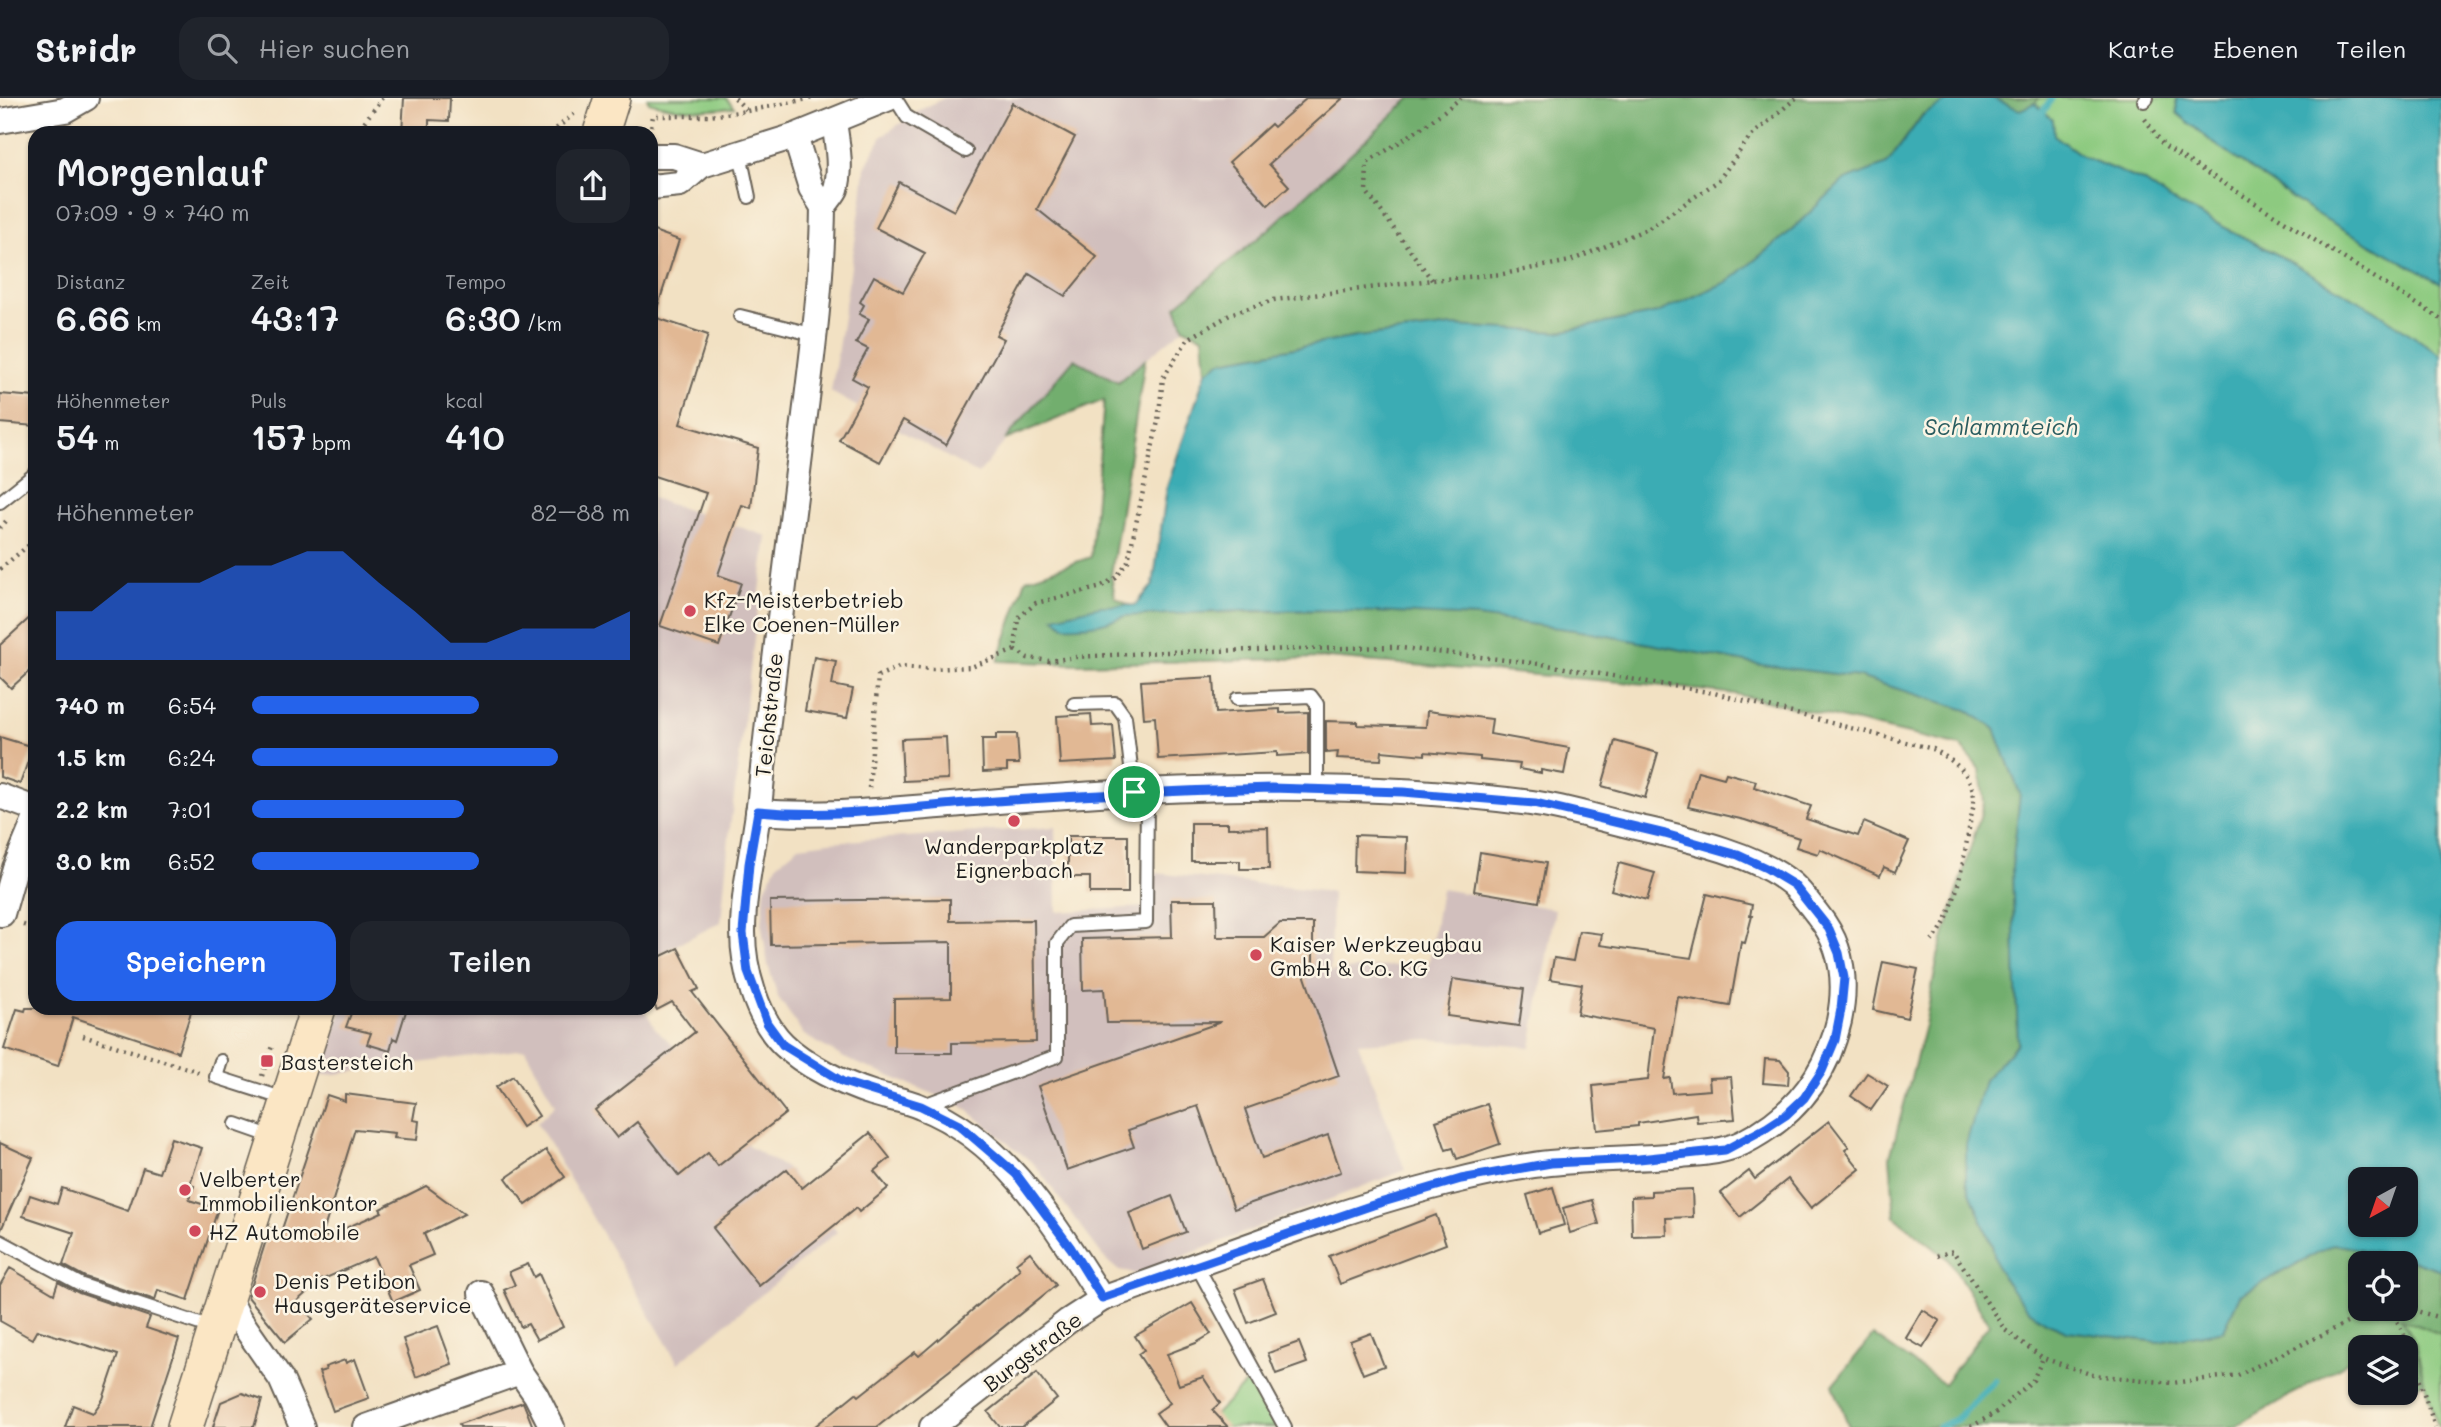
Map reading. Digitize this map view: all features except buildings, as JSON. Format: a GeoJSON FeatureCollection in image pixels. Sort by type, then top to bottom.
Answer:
{"type":"FeatureCollection","features":[{"type":"Feature","properties":{"kind":"main road"},"geometry":{"type":"LineString","coordinates":[[185,1427],[277,1139],[273,1095],[314,1015]]}},
{"type":"Feature","properties":{"kind":"street"},"geometry":{"type":"LineString","coordinates":[[0,121],[65,110],[86,98]]}},
{"type":"Feature","properties":{"kind":"street"},"geometry":{"type":"LineString","coordinates":[[658,186],[680,184],[702,165],[795,136],[888,98]]}},
{"type":"Feature","properties":{"kind":"street","name":"Teichstraße"},"geometry":{"type":"LineString","coordinates":[[834,121],[837,177],[835,190],[823,207],[815,335],[771,681],[758,811],[749,864],[743,933],[748,972],[767,1023],[783,1045],[843,1082],[921,1106],[959,1125],[1016,1174],[1071,1248],[1102,1298]]}},
{"type":"Feature","properties":{"kind":"street"},"geometry":{"type":"LineString","coordinates":[[795,136],[811,188],[823,207]]}},
{"type":"Feature","properties":{"kind":"street"},"geometry":{"type":"LineString","coordinates":[[658,156],[674,156],[702,165]]}},
{"type":"Feature","properties":{"kind":"street","name":"Burgstraße"},"geometry":{"type":"LineString","coordinates":[[758,811],[783,814],[859,812],[1140,792],[1317,789],[1403,792],[1535,803],[1665,834],[1738,855],[1766,868],[1794,885],[1829,929],[1839,953],[1844,978],[1841,1009],[1835,1040],[1822,1071],[1804,1098],[1786,1115],[1747,1141],[1725,1150],[1639,1159],[1551,1163],[1461,1179],[1373,1205],[1102,1298],[1068,1321],[932,1427]]}},
{"type":"Feature","properties":{"kind":"street"},"geometry":{"type":"LineString","coordinates":[[0,796],[28,806]]}},
{"type":"Feature","properties":{"kind":"street"},"geometry":{"type":"LineString","coordinates":[[0,914],[28,836]]}},
{"type":"Feature","properties":{"kind":"street"},"geometry":{"type":"LineString","coordinates":[[481,1293],[520,1373],[536,1395],[552,1427]]}},
{"type":"Feature","properties":{"kind":"street"},"geometry":{"type":"LineString","coordinates":[[227,1294],[239,1317],[281,1379],[302,1427]]}},
{"type":"Feature","properties":{"kind":"street"},"geometry":{"type":"LineString","coordinates":[[366,1427],[520,1373]]}},
{"type":"Feature","properties":{"kind":"lane"},"geometry":{"type":"LineString","coordinates":[[895,98],[907,117],[966,151]]}},
{"type":"Feature","properties":{"kind":"lane"},"geometry":{"type":"LineString","coordinates":[[740,154],[750,197]]}},
{"type":"Feature","properties":{"kind":"lane"},"geometry":{"type":"LineString","coordinates":[[740,316],[815,335]]}},
{"type":"Feature","properties":{"kind":"lane"},"geometry":{"type":"LineString","coordinates":[[0,502],[28,480]]}},
{"type":"Feature","properties":{"kind":"lane"},"geometry":{"type":"LineString","coordinates":[[1237,699],[1311,696],[1317,704],[1317,789]]}},
{"type":"Feature","properties":{"kind":"lane"},"geometry":{"type":"LineString","coordinates":[[921,1106],[1057,1056],[1057,943],[1070,926],[1146,922],[1140,792],[1125,717],[1115,703],[1074,704]]}},
{"type":"Feature","properties":{"kind":"lane"},"geometry":{"type":"LineString","coordinates":[[221,1061],[216,1077],[273,1095]]}},
{"type":"Feature","properties":{"kind":"lane"},"geometry":{"type":"LineString","coordinates":[[236,1124],[277,1139]]}},
{"type":"Feature","properties":{"kind":"lane"},"geometry":{"type":"LineString","coordinates":[[0,1241],[82,1285],[216,1329]]}},
{"type":"Feature","properties":{"kind":"lane"},"geometry":{"type":"LineString","coordinates":[[1197,1266],[1285,1427]]}},
{"type":"Feature","properties":{"kind":"path"},"geometry":{"type":"LineString","coordinates":[[361,126],[382,98]]}},
{"type":"Feature","properties":{"kind":"path"},"geometry":{"type":"LineString","coordinates":[[735,98],[747,111]]}},
{"type":"Feature","properties":{"kind":"path"},"geometry":{"type":"LineString","coordinates":[[651,126],[653,116],[709,116],[813,98]]}},
{"type":"Feature","properties":{"kind":"path"},"geometry":{"type":"LineString","coordinates":[[1432,280],[1366,191],[1367,163],[1426,125],[1461,98]]}},
{"type":"Feature","properties":{"kind":"path"},"geometry":{"type":"LineString","coordinates":[[1015,650],[1018,618],[1036,603],[1098,588],[1116,578],[1128,561],[1158,421],[1163,378],[1188,339],[1233,313],[1273,300],[1503,274],[1570,261],[1649,228],[1718,181],[1750,137],[1796,98]]}},
{"type":"Feature","properties":{"kind":"path"},"geometry":{"type":"LineString","coordinates":[[2146,100],[2138,109],[2164,146],[2441,318]]}},
{"type":"Feature","properties":{"kind":"path"},"geometry":{"type":"LineString","coordinates":[[567,126],[598,113]]}},
{"type":"Feature","properties":{"kind":"path"},"geometry":{"type":"LineString","coordinates":[[0,569],[28,546]]}},
{"type":"Feature","properties":{"kind":"path"},"geometry":{"type":"LineString","coordinates":[[1015,650],[1028,659],[1049,661],[1076,657],[1165,653],[1394,647],[1541,664],[1714,693],[1933,748],[1962,767],[1975,797],[1952,903],[1944,923],[1932,941]]}},
{"type":"Feature","properties":{"kind":"path"},"geometry":{"type":"LineString","coordinates":[[859,812],[869,789],[878,676],[899,667],[971,667],[1015,650]]}},
{"type":"Feature","properties":{"kind":"path"},"geometry":{"type":"LineString","coordinates":[[83,1036],[216,1077]]}},
{"type":"Feature","properties":{"kind":"path"},"geometry":{"type":"LineString","coordinates":[[273,1043],[273,1095]]}},
{"type":"Feature","properties":{"kind":"path"},"geometry":{"type":"LineString","coordinates":[[1937,1256],[1953,1251],[2006,1330],[2043,1358],[2093,1375],[2172,1383],[2238,1375],[2351,1321]]}},
{"type":"Feature","properties":{"kind":"path"},"geometry":{"type":"LineString","coordinates":[[2418,1311],[2441,1318]]}},
{"type":"Feature","properties":{"kind":"path"},"geometry":{"type":"LineString","coordinates":[[2397,1321],[2406,1339],[2435,1427]]}},
{"type":"Feature","properties":{"kind":"path"},"geometry":{"type":"LineString","coordinates":[[1971,1427],[1998,1412],[2033,1380],[2043,1358]]}},
{"type":"Feature","properties":{"kind":"shaded area"},"geometry":{"type":"Polygon","coordinates":[[[944,98],[1411,98],[1269,229],[1176,306],[1184,328],[1118,382],[1074,359],[978,474],[831,392],[865,168],[882,136],[920,110],[944,98]]]}},
{"type":"Feature","properties":{"kind":"shaded area"},"geometry":{"type":"Polygon","coordinates":[[[658,500],[767,536],[729,836],[721,922],[658,954],[658,500]]]}},
{"type":"Feature","properties":{"kind":"shaded area"},"geometry":{"type":"Polygon","coordinates":[[[1056,827],[1057,912],[1146,907],[1146,872],[1332,892],[1330,971],[1429,963],[1441,889],[1555,909],[1531,1047],[1428,1039],[1358,1043],[1405,1170],[1138,1274],[1119,1271],[1106,1260],[1034,1164],[961,1105],[844,1058],[804,1035],[778,997],[768,965],[762,927],[765,888],[778,863],[799,846],[1056,827]]]}},
{"type":"Feature","properties":{"kind":"shaded area"},"geometry":{"type":"Polygon","coordinates":[[[340,1015],[648,1015],[655,1028],[675,1047],[693,1076],[750,1147],[789,1170],[837,1232],[678,1363],[537,1123],[555,1105],[525,1049],[320,1076],[340,1015]]]}},
{"type":"Feature","properties":{"kind":"green space"},"geometry":{"type":"Polygon","coordinates":[[[647,98],[726,98],[734,107],[681,109],[649,102],[647,98]]]}},
{"type":"Feature","properties":{"kind":"green space"},"geometry":{"type":"Polygon","coordinates":[[[1411,98],[2039,98],[2019,111],[1923,114],[1887,164],[1843,181],[1787,234],[1729,281],[1657,313],[1558,332],[1453,326],[1357,337],[1222,361],[1206,372],[1203,337],[1184,328],[1176,306],[1269,229],[1411,98]]]}},
{"type":"Feature","properties":{"kind":"green space"},"geometry":{"type":"Polygon","coordinates":[[[2039,98],[2176,98],[2177,113],[2212,142],[2311,211],[2441,283],[2441,355],[2375,310],[2276,254],[2169,199],[2145,182],[2084,157],[2054,135],[2053,120],[2035,103],[2039,98]]]}},
{"type":"Feature","properties":{"kind":"green space"},"geometry":{"type":"Polygon","coordinates":[[[1074,359],[1118,382],[1145,360],[1111,575],[1115,597],[1145,614],[1334,610],[1477,617],[1581,631],[1762,665],[1859,677],[1967,710],[1995,729],[2020,794],[2012,868],[2018,1043],[1984,1080],[1966,1182],[1992,1245],[1998,1268],[2013,1291],[2029,1311],[2067,1331],[2159,1342],[2224,1330],[2240,1295],[2333,1244],[2370,1251],[2348,1251],[2348,1321],[2402,1321],[2410,1335],[2348,1335],[2348,1362],[2236,1427],[1849,1427],[1833,1385],[1873,1335],[1944,1384],[1989,1324],[1949,1260],[1895,1217],[1890,1157],[1925,1025],[1938,956],[1984,803],[1980,770],[1961,746],[1735,694],[1646,684],[1328,658],[1077,664],[998,661],[1026,579],[1091,557],[1104,400],[1005,440],[1074,359]]]}},
{"type":"Feature","properties":{"kind":"green space"},"geometry":{"type":"Polygon","coordinates":[[[2418,1262],[2441,1270],[2441,1334],[2406,1321],[2418,1321],[2418,1262]]]}},
{"type":"Feature","properties":{"kind":"green space"},"geometry":{"type":"Polygon","coordinates":[[[2402,1321],[2441,1334],[2441,1427],[2438,1427],[2424,1382],[2418,1354],[2418,1335],[2410,1335],[2402,1321]]]}},
{"type":"Feature","properties":{"kind":"green space"},"geometry":{"type":"Polygon","coordinates":[[[2418,1354],[2424,1382],[2418,1385],[2418,1354]]]}},
{"type":"Feature","properties":{"kind":"green space"},"geometry":{"type":"Polygon","coordinates":[[[1249,1380],[1277,1427],[1202,1427],[1249,1380]]]}},
{"type":"Feature","properties":{"kind":"water","name":"Schlammteich"},"geometry":{"type":"Polygon","coordinates":[[[1992,98],[2020,110],[2035,103],[2053,120],[2054,135],[2084,157],[2145,182],[2169,199],[2276,254],[2375,310],[2441,355],[2441,1270],[2418,1262],[2418,1251],[2370,1251],[2333,1244],[2240,1295],[2224,1330],[2159,1342],[2067,1331],[2029,1311],[1997,1268],[1992,1245],[1966,1182],[1966,1145],[1984,1080],[2018,1043],[2012,868],[2020,794],[1995,729],[1967,710],[1859,677],[1762,665],[1581,631],[1477,617],[1334,610],[1242,611],[1125,616],[1103,623],[1064,626],[1054,617],[1100,606],[1135,605],[1153,585],[1167,487],[1206,372],[1222,361],[1357,337],[1453,326],[1558,332],[1657,313],[1729,281],[1787,234],[1843,181],[1887,164],[1923,115],[1951,99],[1992,98]]]}},
{"type":"Feature","properties":{"kind":"water"},"geometry":{"type":"Polygon","coordinates":[[[2441,98],[2441,283],[2311,211],[2212,142],[2177,113],[2176,99],[2441,98]]]}},
{"type":"Feature","properties":{"kind":"waterway"},"geometry":{"type":"LineString","coordinates":[[2043,112],[2052,98]]}},
{"type":"Feature","properties":{"kind":"waterway"},"geometry":{"type":"LineString","coordinates":[[1939,1427],[1957,1419],[1995,1380]]}},
{"type":"Feature","properties":{"kind":"place","name":"Kfz-Meisterbetrieb Elke Coenen-Müller"},"geometry":{"type":"Point","coordinates":[690,611]}},
{"type":"Feature","properties":{"kind":"place","name":"Wanderparkplatz Eignerbach"},"geometry":{"type":"Point","coordinates":[1014,821]}},
{"type":"Feature","properties":{"kind":"place","name":"Kaiser Werkzeugbau GmbH & Co. KG"},"geometry":{"type":"Point","coordinates":[1256,955]}},
{"type":"Feature","properties":{"kind":"place","name":"Bastersteich"},"geometry":{"type":"Point","coordinates":[267,1061]}},
{"type":"Feature","properties":{"kind":"place","name":"Velberter Immobilienkontor"},"geometry":{"type":"Point","coordinates":[185,1190]}},
{"type":"Feature","properties":{"kind":"place","name":"HZ Automobile"},"geometry":{"type":"Point","coordinates":[195,1231]}},
{"type":"Feature","properties":{"kind":"place","name":"Denis Petibon Hausgeräteservice"},"geometry":{"type":"Point","coordinates":[260,1292]}},
{"type":"Feature","properties":{"kind":"route"},"geometry":{"type":"LineString","coordinates":[[1271,788],[1403,792],[1535,803],[1665,834],[1738,855],[1794,885],[1829,929],[1839,953],[1844,978],[1835,1040],[1822,1071],[1804,1098],[1786,1115],[1747,1141],[1725,1150],[1639,1159],[1551,1163],[1461,1179],[1373,1205],[1102,1298],[1071,1248],[1016,1174],[959,1125],[921,1106],[843,1082],[783,1045],[767,1023],[748,972],[743,933],[745,895],[758,811],[783,814],[859,812],[1134,792],[1271,788]]}}]}
